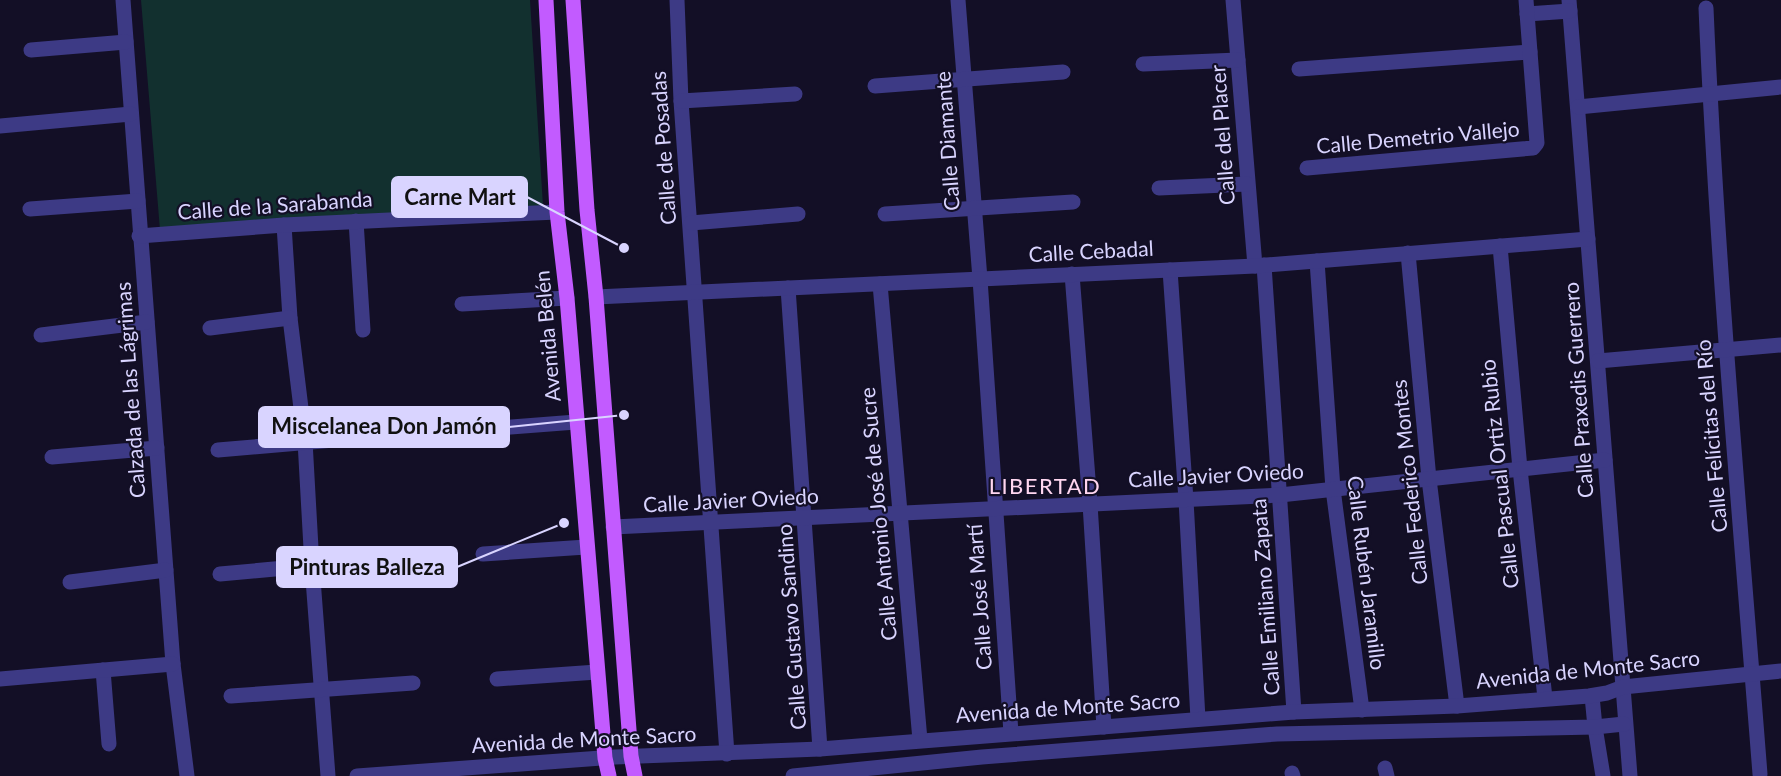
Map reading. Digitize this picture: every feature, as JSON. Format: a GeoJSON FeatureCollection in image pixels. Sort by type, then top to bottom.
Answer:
{"type":"FeatureCollection","features":[{"type":"Feature","properties":{"kind":"main road","name":"Avenida Belén"},"geometry":{"type":"LineString","coordinates":[[546,0],[557,212],[567,298],[604,759],[609,776]]}},
{"type":"Feature","properties":{"kind":"main road"},"geometry":{"type":"LineString","coordinates":[[573,0],[587,210],[596,297],[631,756],[635,776]]}},
{"type":"Feature","properties":{"kind":"street","name":"Calzada de las Lágrimas"},"geometry":{"type":"LineString","coordinates":[[123,0],[173,664],[187,776]]}},
{"type":"Feature","properties":{"kind":"street","name":"Calle de Posadas"},"geometry":{"type":"LineString","coordinates":[[676,0],[681,101],[727,754]]}},
{"type":"Feature","properties":{"kind":"street","name":"Calle Diamante"},"geometry":{"type":"LineString","coordinates":[[958,0],[980,279]]}},
{"type":"Feature","properties":{"kind":"street","name":"Calle del Placer"},"geometry":{"type":"LineString","coordinates":[[1233,0],[1247,184],[1259,265]]}},
{"type":"Feature","properties":{"kind":"street"},"geometry":{"type":"LineString","coordinates":[[1299,69],[1530,52],[1527,7],[1570,5]]}},
{"type":"Feature","properties":{"kind":"street","name":"Calle Praxedis Guerrero"},"geometry":{"type":"LineString","coordinates":[[1570,5],[1624,724],[1630,776]]}},
{"type":"Feature","properties":{"kind":"street","name":"Calle Felícitas del Río"},"geometry":{"type":"LineString","coordinates":[[1706,8],[1726,350],[1760,774]]}},
{"type":"Feature","properties":{"kind":"street"},"geometry":{"type":"LineString","coordinates":[[31,50],[126,42]]}},
{"type":"Feature","properties":{"kind":"street","name":"Calle Demetrio Vallejo"},"geometry":{"type":"LineString","coordinates":[[1307,168],[1533,148],[1537,142],[1530,52]]}},
{"type":"Feature","properties":{"kind":"street"},"geometry":{"type":"LineString","coordinates":[[1143,64],[1238,60]]}},
{"type":"Feature","properties":{"kind":"street"},"geometry":{"type":"LineString","coordinates":[[875,86],[1063,72]]}},
{"type":"Feature","properties":{"kind":"street"},"geometry":{"type":"LineString","coordinates":[[1578,107],[1781,87]]}},
{"type":"Feature","properties":{"kind":"street"},"geometry":{"type":"LineString","coordinates":[[681,101],[795,94]]}},
{"type":"Feature","properties":{"kind":"street"},"geometry":{"type":"LineString","coordinates":[[0,126],[131,114]]}},
{"type":"Feature","properties":{"kind":"street"},"geometry":{"type":"LineString","coordinates":[[1160,188],[1247,184]]}},
{"type":"Feature","properties":{"kind":"street"},"geometry":{"type":"LineString","coordinates":[[30,209],[138,201]]}},
{"type":"Feature","properties":{"kind":"street"},"geometry":{"type":"LineString","coordinates":[[885,214],[1073,202]]}},
{"type":"Feature","properties":{"kind":"street","name":"Calle de la Sarabanda"},"geometry":{"type":"LineString","coordinates":[[140,236],[284,225],[557,212]]}},
{"type":"Feature","properties":{"kind":"street"},"geometry":{"type":"LineString","coordinates":[[691,224],[798,214]]}},
{"type":"Feature","properties":{"kind":"street"},"geometry":{"type":"LineString","coordinates":[[356,221],[363,330]]}},
{"type":"Feature","properties":{"kind":"street"},"geometry":{"type":"LineString","coordinates":[[284,225],[290,318],[305,441],[328,776]]}},
{"type":"Feature","properties":{"kind":"street","name":"Calle Cebadal"},"geometry":{"type":"LineString","coordinates":[[596,297],[1259,265],[1588,239]]}},
{"type":"Feature","properties":{"kind":"street","name":"Calle Pascual Ortiz Rubio"},"geometry":{"type":"LineString","coordinates":[[1500,246],[1520,469],[1545,698]]}},
{"type":"Feature","properties":{"kind":"street","name":"Calle Federico Montes"},"geometry":{"type":"LineString","coordinates":[[1408,253],[1429,479],[1457,706]]}},
{"type":"Feature","properties":{"kind":"street","name":"Calle Rubén Jaramillo"},"geometry":{"type":"LineString","coordinates":[[1317,261],[1334,489],[1362,710]]}},
{"type":"Feature","properties":{"kind":"street","name":"Calle Emiliano Zapata"},"geometry":{"type":"LineString","coordinates":[[1259,265],[1280,495],[1294,712]]}},
{"type":"Feature","properties":{"kind":"street"},"geometry":{"type":"LineString","coordinates":[[1170,270],[1198,719]]}},
{"type":"Feature","properties":{"kind":"street"},"geometry":{"type":"LineString","coordinates":[[1072,274],[1104,727]]}},
{"type":"Feature","properties":{"kind":"street","name":"Calle José Martí"},"geometry":{"type":"LineString","coordinates":[[980,279],[1011,733]]}},
{"type":"Feature","properties":{"kind":"street","name":"Calle Antonio José de Sucre"},"geometry":{"type":"LineString","coordinates":[[880,284],[920,740]]}},
{"type":"Feature","properties":{"kind":"street","name":"Calle Gustavo Sandino"},"geometry":{"type":"LineString","coordinates":[[788,288],[806,518],[820,749]]}},
{"type":"Feature","properties":{"kind":"street"},"geometry":{"type":"LineString","coordinates":[[462,304],[567,298]]}},
{"type":"Feature","properties":{"kind":"street"},"geometry":{"type":"LineString","coordinates":[[210,328],[290,318]]}},
{"type":"Feature","properties":{"kind":"street"},"geometry":{"type":"LineString","coordinates":[[41,335],[147,322]]}},
{"type":"Feature","properties":{"kind":"street"},"geometry":{"type":"LineString","coordinates":[[1598,361],[1781,345]]}},
{"type":"Feature","properties":{"kind":"street"},"geometry":{"type":"LineString","coordinates":[[471,430],[576,422]]}},
{"type":"Feature","properties":{"kind":"street"},"geometry":{"type":"LineString","coordinates":[[218,450],[403,434]]}},
{"type":"Feature","properties":{"kind":"street"},"geometry":{"type":"LineString","coordinates":[[52,457],[157,448]]}},
{"type":"Feature","properties":{"kind":"street","name":"Calle Javier Oviedo"},"geometry":{"type":"LineString","coordinates":[[613,527],[1280,495],[1605,460]]}},
{"type":"Feature","properties":{"kind":"street"},"geometry":{"type":"LineString","coordinates":[[483,554],[586,547]]}},
{"type":"Feature","properties":{"kind":"street"},"geometry":{"type":"LineString","coordinates":[[220,574],[416,556]]}},
{"type":"Feature","properties":{"kind":"street"},"geometry":{"type":"LineString","coordinates":[[70,582],[166,570]]}},
{"type":"Feature","properties":{"kind":"street"},"geometry":{"type":"LineString","coordinates":[[0,679],[173,664]]}},
{"type":"Feature","properties":{"kind":"street"},"geometry":{"type":"LineString","coordinates":[[103,670],[110,744]]}},
{"type":"Feature","properties":{"kind":"street","name":"Avenida de Monte Sacro"},"geometry":{"type":"LineString","coordinates":[[357,776],[631,756],[820,749],[1294,712],[1457,706],[1592,696],[1623,687],[1781,671]]}},
{"type":"Feature","properties":{"kind":"street"},"geometry":{"type":"LineString","coordinates":[[497,679],[597,672]]}},
{"type":"Feature","properties":{"kind":"street"},"geometry":{"type":"LineString","coordinates":[[231,696],[413,683]]}},
{"type":"Feature","properties":{"kind":"street"},"geometry":{"type":"LineString","coordinates":[[1592,696],[1603,776]]}},
{"type":"Feature","properties":{"kind":"street","name":"Avenida de Monte Sacro"},"geometry":{"type":"LineString","coordinates":[[793,776],[982,757],[1277,734],[1595,727],[1624,724]]}},
{"type":"Feature","properties":{"kind":"green space"},"geometry":{"type":"Polygon","coordinates":[[[141,0],[530,0],[543,206],[160,230],[141,0]]]}},
{"type":"Feature","properties":{"kind":"place","name":"Carne Mart"},"geometry":{"type":"Point","coordinates":[624,248]}},
{"type":"Feature","properties":{"kind":"place","name":"Miscelanea Don Jamón"},"geometry":{"type":"Point","coordinates":[624,415]}},
{"type":"Feature","properties":{"kind":"place","name":"Pinturas Balleza"},"geometry":{"type":"Point","coordinates":[564,523]}},
{"type":"Feature","properties":{"kind":"district","name":"LIBERTAD"},"geometry":{"type":"Point","coordinates":[1045,486]}}]}
